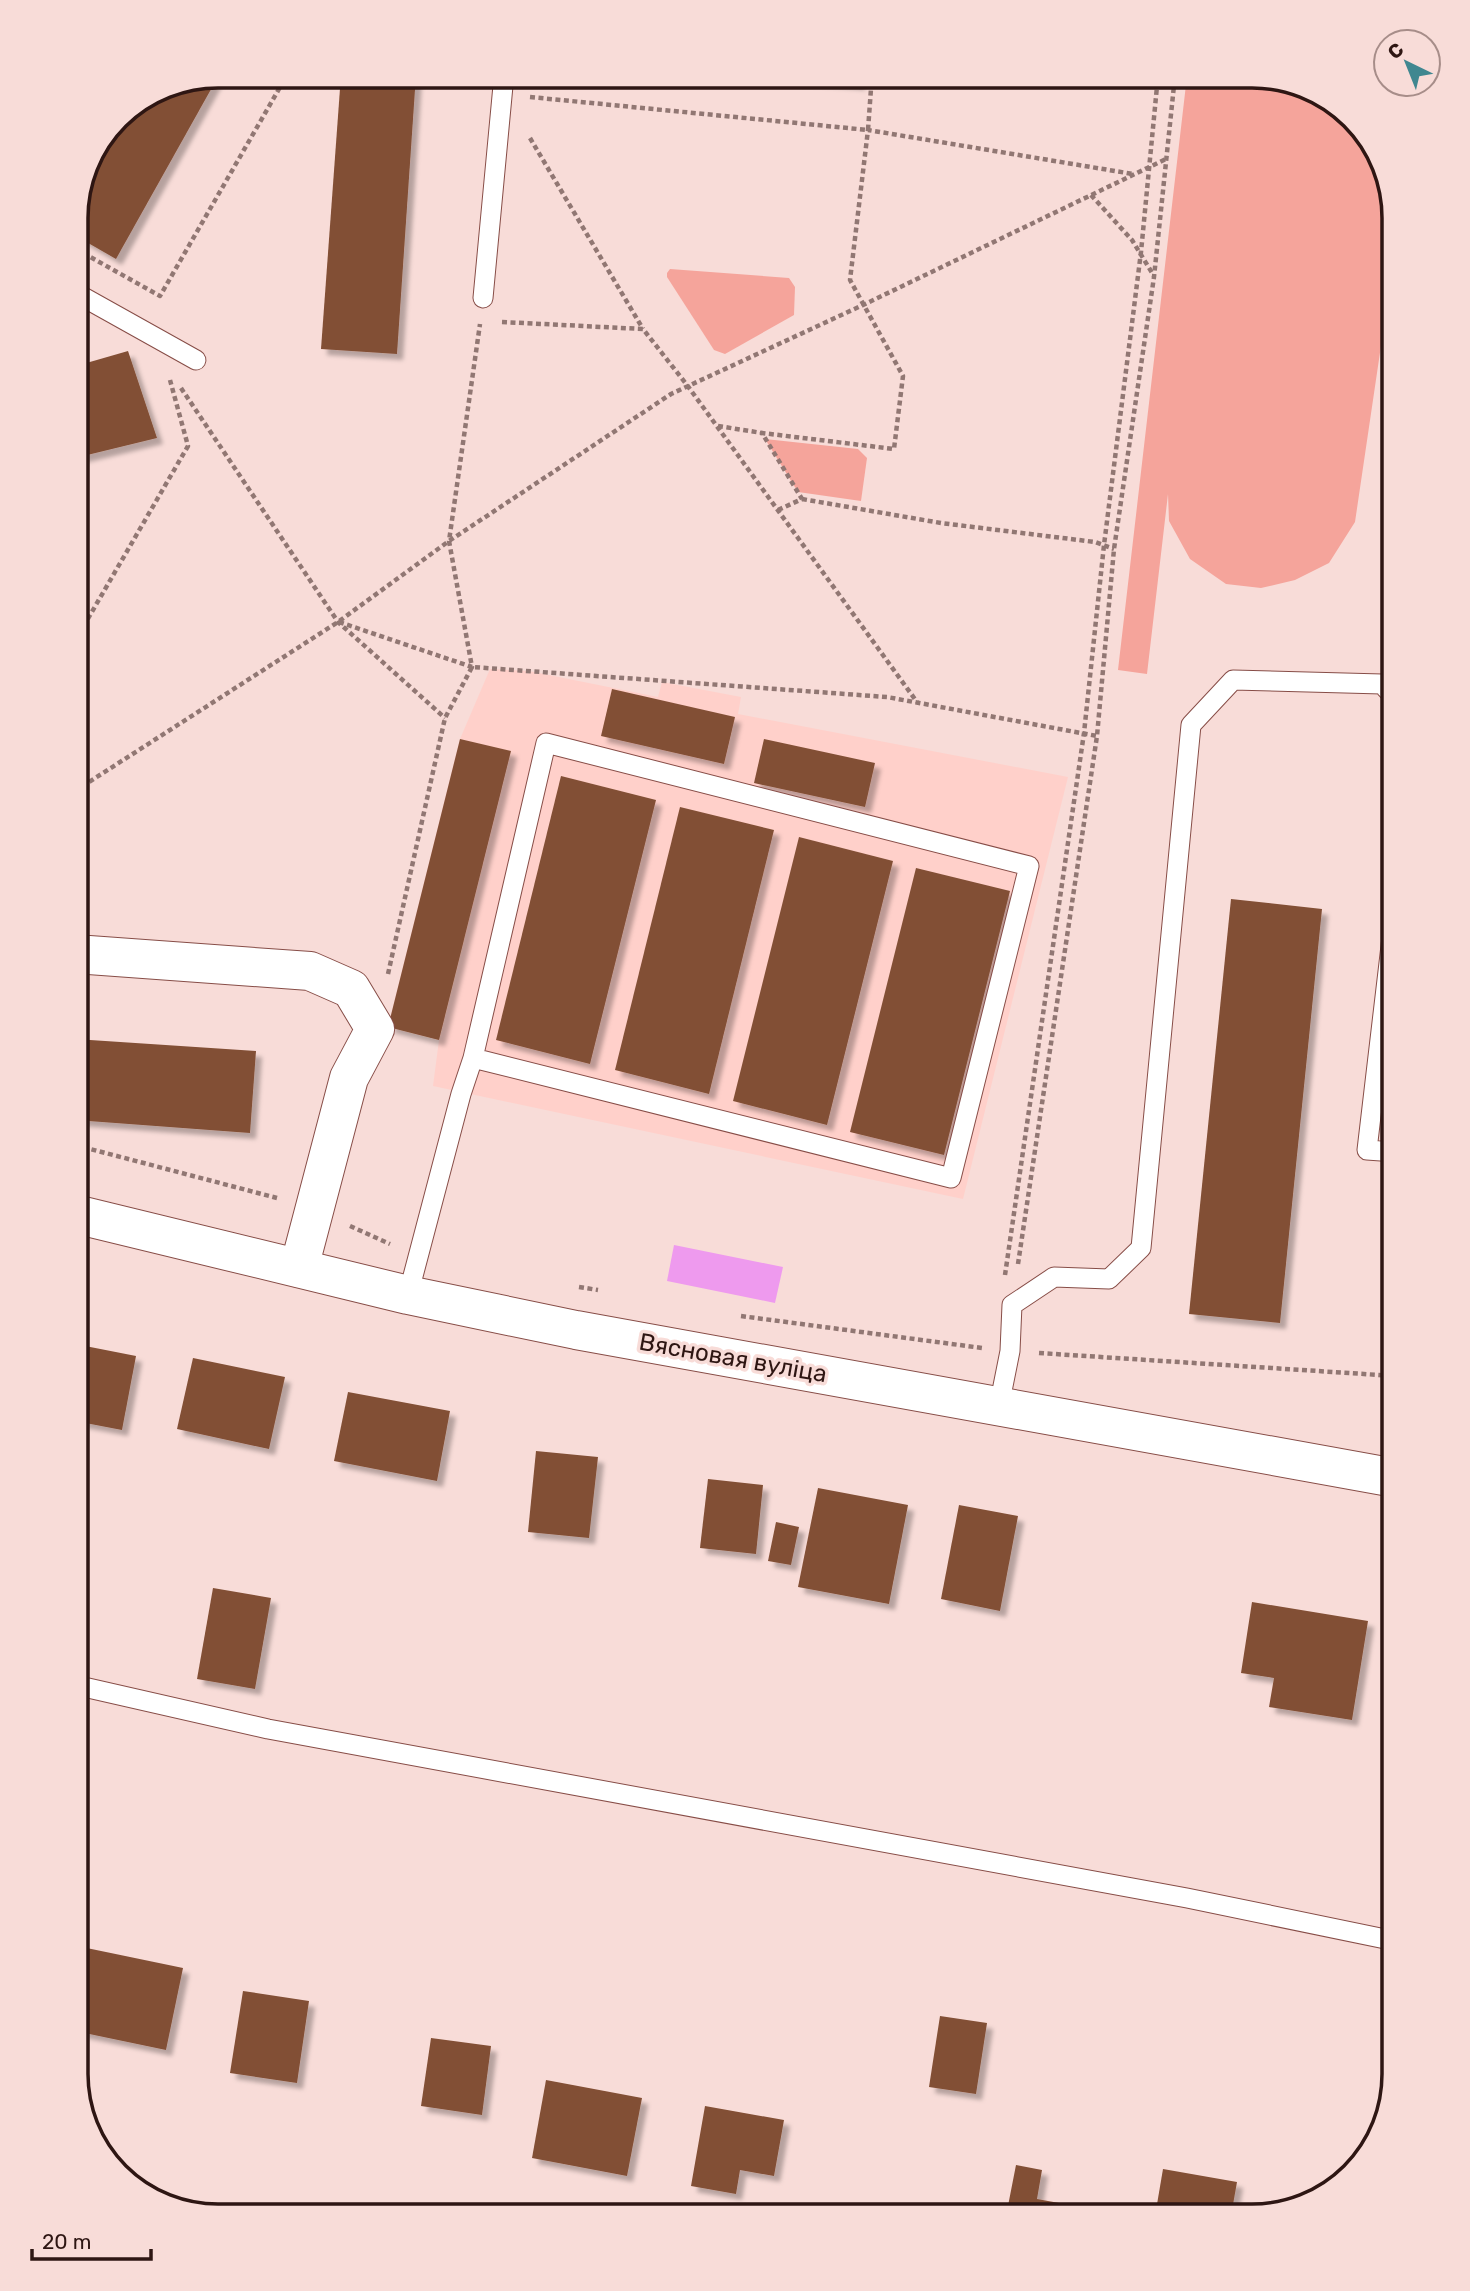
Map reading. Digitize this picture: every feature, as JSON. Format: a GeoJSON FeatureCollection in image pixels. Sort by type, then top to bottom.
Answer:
{"type":"FeatureCollection","features":[{"type":"Feature","properties":{"kind":"street"},"geometry":{"type":"LineString","coordinates":[[88,955],[310,971],[351,989],[376,1029],[349,1078],[299,1268]]}},
{"type":"Feature","properties":{"kind":"street","name":"Вясновая вуліца"},"geometry":{"type":"LineString","coordinates":[[88,1217],[408,1295],[576,1330],[1382,1476]]}},
{"type":"Feature","properties":{"kind":"lane"},"geometry":{"type":"LineString","coordinates":[[484,298],[503,88]]}},
{"type":"Feature","properties":{"kind":"lane"},"geometry":{"type":"LineString","coordinates":[[88,300],[196,360]]}},
{"type":"Feature","properties":{"kind":"lane"},"geometry":{"type":"LineString","coordinates":[[999,1406],[1010,1351],[1012,1305],[1054,1277],[1108,1279],[1141,1248],[1192,725],[1233,680],[1382,684]]}},
{"type":"Feature","properties":{"kind":"lane"},"geometry":{"type":"LineString","coordinates":[[408,1295],[473,1058],[547,743],[1029,866],[951,1178],[473,1058]]}},
{"type":"Feature","properties":{"kind":"lane"},"geometry":{"type":"LineString","coordinates":[[1382,1022],[1367,1150],[1382,1151]]}},
{"type":"Feature","properties":{"kind":"lane"},"geometry":{"type":"LineString","coordinates":[[88,1688],[268,1729],[1187,1898],[1382,1938]]}},
{"type":"Feature","properties":{"kind":"path"},"geometry":{"type":"LineString","coordinates":[[88,255],[160,296],[280,88]]}},
{"type":"Feature","properties":{"kind":"path"},"geometry":{"type":"LineString","coordinates":[[717,426],[894,449],[903,376],[850,279],[871,88]]}},
{"type":"Feature","properties":{"kind":"path"},"geometry":{"type":"LineString","coordinates":[[1012,1305],[1003,1286],[1084,733],[1104,545],[1141,252],[1157,88]]}},
{"type":"Feature","properties":{"kind":"path"},"geometry":{"type":"LineString","coordinates":[[1012,1305],[1097,736],[1114,549],[1154,277],[1174,88]]}},
{"type":"Feature","properties":{"kind":"path"},"geometry":{"type":"LineString","coordinates":[[520,96],[868,130],[1133,174]]}},
{"type":"Feature","properties":{"kind":"path"},"geometry":{"type":"LineString","coordinates":[[525,130],[643,329],[687,385],[918,702]]}},
{"type":"Feature","properties":{"kind":"path"},"geometry":{"type":"LineString","coordinates":[[88,783],[338,622],[449,541],[687,385],[863,305],[1166,159]]}},
{"type":"Feature","properties":{"kind":"path"},"geometry":{"type":"LineString","coordinates":[[1091,195],[1141,252],[1154,277]]}},
{"type":"Feature","properties":{"kind":"path"},"geometry":{"type":"LineString","coordinates":[[338,622],[472,667],[449,541],[484,298]]}},
{"type":"Feature","properties":{"kind":"path"},"geometry":{"type":"LineString","coordinates":[[480,321],[643,329]]}},
{"type":"Feature","properties":{"kind":"path"},"geometry":{"type":"LineString","coordinates":[[88,618],[188,446],[167,367],[338,622],[445,718]]}},
{"type":"Feature","properties":{"kind":"path"},"geometry":{"type":"LineString","coordinates":[[762,433],[802,499]]}},
{"type":"Feature","properties":{"kind":"path"},"geometry":{"type":"LineString","coordinates":[[778,510],[802,499],[941,523],[1095,542],[1114,549]]}},
{"type":"Feature","properties":{"kind":"path"},"geometry":{"type":"LineString","coordinates":[[88,1148],[315,1209],[419,1258]]}},
{"type":"Feature","properties":{"kind":"path"},"geometry":{"type":"LineString","coordinates":[[577,1287],[604,1292]]}},
{"type":"Feature","properties":{"kind":"path"},"geometry":{"type":"LineString","coordinates":[[736,1316],[1010,1351],[1382,1375]]}},
{"type":"Feature","properties":{"kind":"shaded area"},"geometry":{"type":"Polygon","coordinates":[[[1186,88],[1261,88],[1295,94],[1325,109],[1350,132],[1369,160],[1380,192],[1382,339],[1355,522],[1329,563],[1295,580],[1261,588],[1226,584],[1190,559],[1169,521],[1168,494],[1147,674],[1118,670],[1186,88]]]}},
{"type":"Feature","properties":{"kind":"shaded area"},"geometry":{"type":"Polygon","coordinates":[[[670,269],[789,278],[795,287],[794,315],[725,354],[714,350],[667,277],[670,269]]]}},
{"type":"Feature","properties":{"kind":"shaded area"},"geometry":{"type":"Polygon","coordinates":[[[765,439],[858,449],[867,458],[861,501],[798,492],[765,439]]]}},
{"type":"Feature","properties":{"kind":"shaded area"},"geometry":{"type":"Polygon","coordinates":[[[490,669],[529,671],[658,697],[662,682],[741,697],[738,714],[1068,777],[963,1199],[433,1086],[439,1040],[388,1027],[460,739],[490,669]]]}},
{"type":"Feature","properties":{"kind":"shaded area"},"geometry":{"type":"Polygon","coordinates":[[[674,1245],[783,1267],[775,1303],[667,1281],[674,1245]]]}},
{"type":"Feature","properties":{"kind":"building"},"geometry":{"type":"Polygon","coordinates":[[[212,88],[116,259],[88,243],[90,192],[97,167],[109,145],[125,125],[145,109],[183,92],[212,88]]]}},
{"type":"Feature","properties":{"kind":"building"},"geometry":{"type":"Polygon","coordinates":[[[340,88],[415,88],[397,354],[321,349],[340,88]]]}},
{"type":"Feature","properties":{"kind":"building"},"geometry":{"type":"Polygon","coordinates":[[[128,351],[157,438],[88,455],[88,363],[128,351]]]}},
{"type":"Feature","properties":{"kind":"building"},"geometry":{"type":"Polygon","coordinates":[[[612,689],[735,717],[724,764],[601,736],[612,689]]]}},
{"type":"Feature","properties":{"kind":"building"},"geometry":{"type":"Polygon","coordinates":[[[460,739],[511,751],[439,1040],[388,1027],[460,739]]]}},
{"type":"Feature","properties":{"kind":"building"},"geometry":{"type":"Polygon","coordinates":[[[764,739],[875,763],[865,807],[754,783],[764,739]]]}},
{"type":"Feature","properties":{"kind":"building"},"geometry":{"type":"Polygon","coordinates":[[[561,776],[656,800],[590,1064],[496,1040],[561,776]]]}},
{"type":"Feature","properties":{"kind":"building"},"geometry":{"type":"Polygon","coordinates":[[[680,807],[774,830],[709,1094],[615,1070],[680,807]]]}},
{"type":"Feature","properties":{"kind":"building"},"geometry":{"type":"Polygon","coordinates":[[[799,837],[893,861],[827,1125],[733,1101],[799,837]]]}},
{"type":"Feature","properties":{"kind":"building"},"geometry":{"type":"Polygon","coordinates":[[[916,868],[1010,891],[944,1155],[850,1132],[916,868]]]}},
{"type":"Feature","properties":{"kind":"building"},"geometry":{"type":"Polygon","coordinates":[[[1231,899],[1322,909],[1280,1323],[1189,1314],[1231,899]]]}},
{"type":"Feature","properties":{"kind":"building"},"geometry":{"type":"Polygon","coordinates":[[[88,1040],[256,1051],[250,1133],[88,1121],[88,1040]]]}},
{"type":"Feature","properties":{"kind":"building"},"geometry":{"type":"Polygon","coordinates":[[[88,1347],[136,1356],[122,1430],[88,1423],[88,1347]]]}},
{"type":"Feature","properties":{"kind":"building"},"geometry":{"type":"Polygon","coordinates":[[[193,1358],[285,1377],[269,1449],[177,1429],[193,1358]]]}},
{"type":"Feature","properties":{"kind":"building"},"geometry":{"type":"Polygon","coordinates":[[[348,1392],[450,1411],[437,1481],[334,1461],[348,1392]]]}},
{"type":"Feature","properties":{"kind":"building"},"geometry":{"type":"Polygon","coordinates":[[[536,1451],[598,1457],[589,1538],[528,1532],[536,1451]]]}},
{"type":"Feature","properties":{"kind":"building"},"geometry":{"type":"Polygon","coordinates":[[[708,1479],[763,1485],[756,1554],[700,1548],[708,1479]]]}},
{"type":"Feature","properties":{"kind":"building"},"geometry":{"type":"Polygon","coordinates":[[[818,1488],[908,1505],[889,1604],[798,1587],[818,1488]]]}},
{"type":"Feature","properties":{"kind":"building"},"geometry":{"type":"Polygon","coordinates":[[[959,1505],[1018,1516],[1000,1611],[941,1599],[959,1505]]]}},
{"type":"Feature","properties":{"kind":"building"},"geometry":{"type":"Polygon","coordinates":[[[776,1522],[799,1527],[791,1565],[768,1561],[776,1522]]]}},
{"type":"Feature","properties":{"kind":"building"},"geometry":{"type":"Polygon","coordinates":[[[213,1588],[271,1598],[255,1689],[197,1679],[213,1588]]]}},
{"type":"Feature","properties":{"kind":"building"},"geometry":{"type":"Polygon","coordinates":[[[1252,1602],[1368,1621],[1352,1720],[1269,1707],[1274,1678],[1241,1673],[1252,1602]]]}},
{"type":"Feature","properties":{"kind":"building"},"geometry":{"type":"Polygon","coordinates":[[[88,1948],[183,1968],[166,2050],[88,2034],[88,1948]]]}},
{"type":"Feature","properties":{"kind":"building"},"geometry":{"type":"Polygon","coordinates":[[[243,1991],[309,2001],[297,2083],[230,2073],[243,1991]]]}},
{"type":"Feature","properties":{"kind":"building"},"geometry":{"type":"Polygon","coordinates":[[[940,2016],[987,2023],[976,2094],[929,2087],[940,2016]]]}},
{"type":"Feature","properties":{"kind":"building"},"geometry":{"type":"Polygon","coordinates":[[[431,2038],[491,2046],[482,2115],[421,2106],[431,2038]]]}},
{"type":"Feature","properties":{"kind":"building"},"geometry":{"type":"Polygon","coordinates":[[[546,2080],[642,2098],[627,2176],[532,2158],[546,2080]]]}},
{"type":"Feature","properties":{"kind":"building"},"geometry":{"type":"Polygon","coordinates":[[[705,2106],[784,2120],[774,2176],[740,2170],[736,2194],[691,2186],[705,2106]]]}},
{"type":"Feature","properties":{"kind":"building"},"geometry":{"type":"Polygon","coordinates":[[[1016,2165],[1042,2170],[1037,2199],[1064,2204],[1008,2204],[1016,2165]]]}},
{"type":"Feature","properties":{"kind":"building"},"geometry":{"type":"Polygon","coordinates":[[[1163,2169],[1237,2182],[1233,2204],[1157,2204],[1163,2169]]]}}]}
